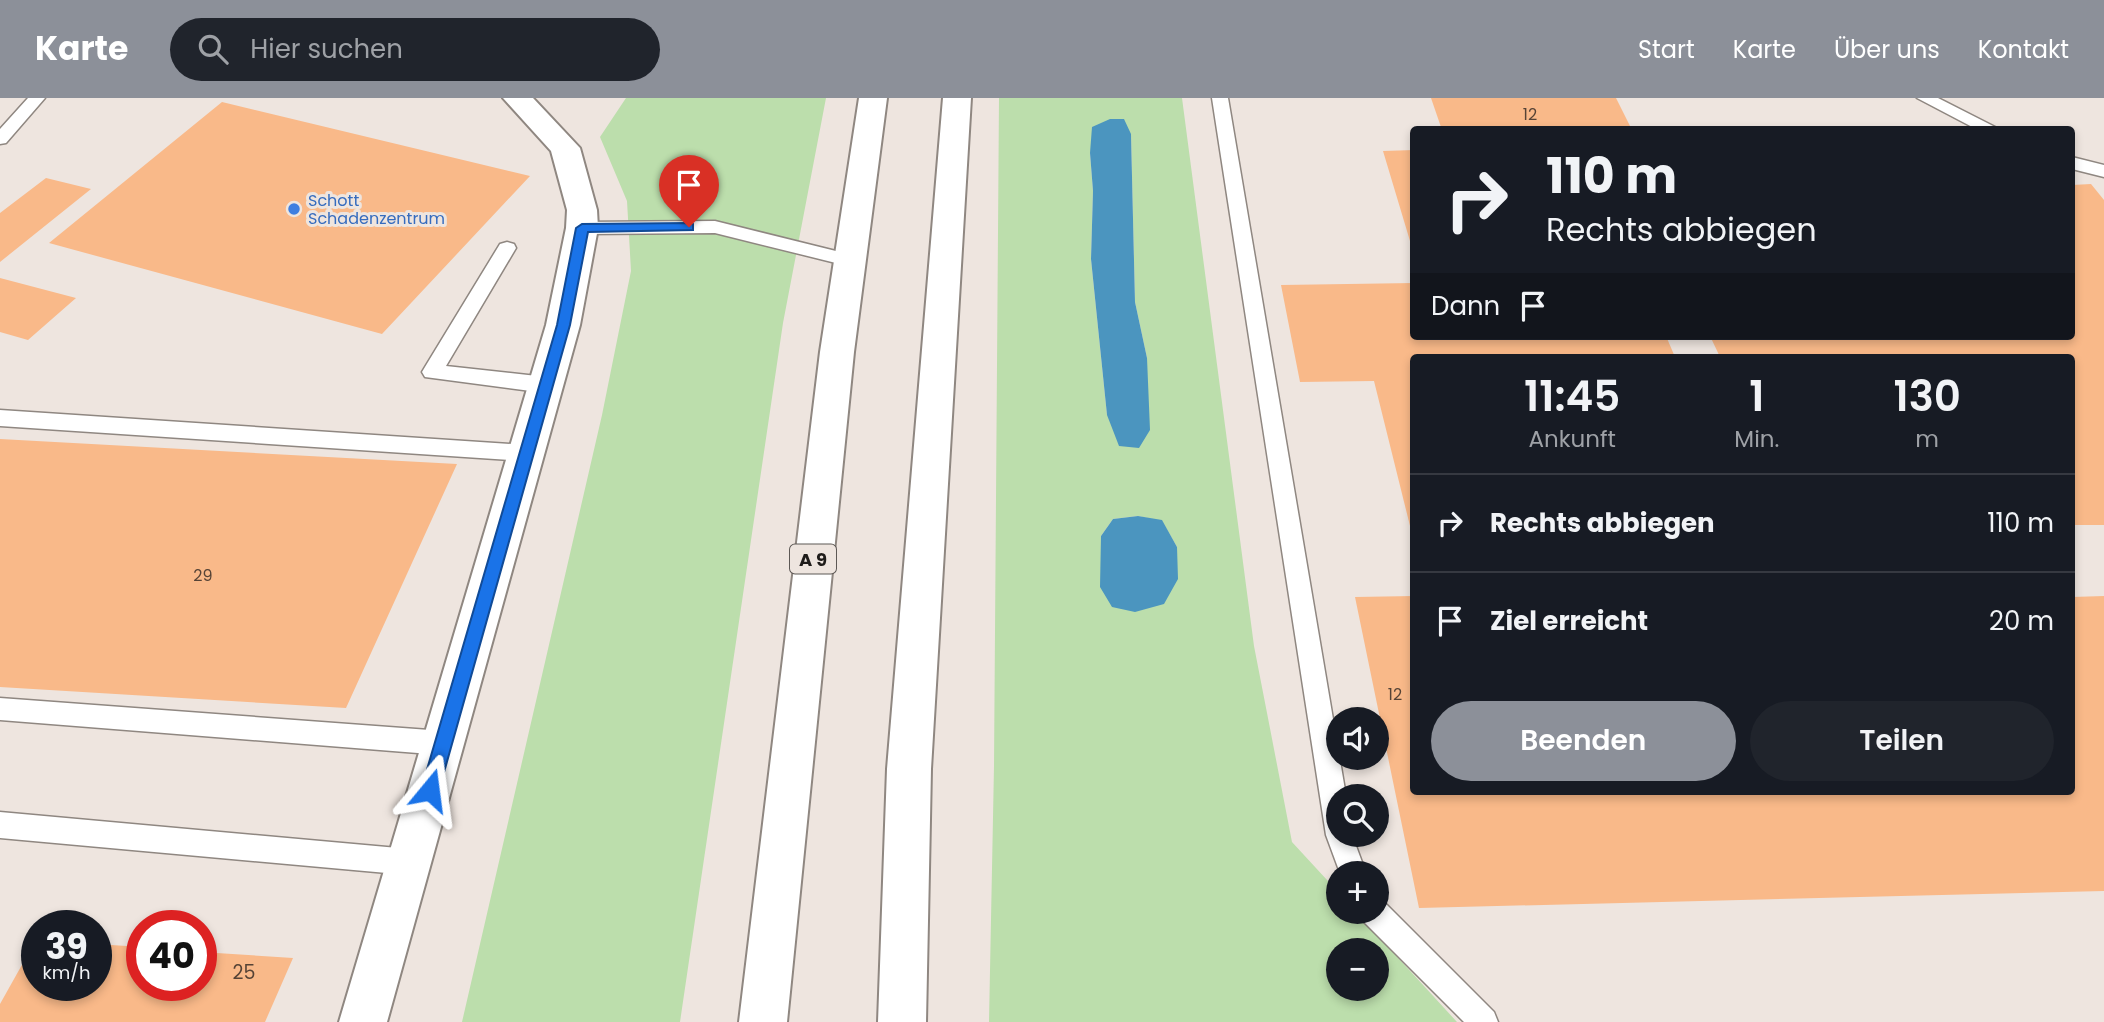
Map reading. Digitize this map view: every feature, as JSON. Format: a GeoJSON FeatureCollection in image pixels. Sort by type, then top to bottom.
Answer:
{"type":"FeatureCollection","features":[{"type":"Feature","properties":{"kind":"main road"},"geometry":{"type":"LineString","coordinates":[[363,1022],[564,325],[582,228],[582,210],[565,148],[517,98]]}},
{"type":"Feature","properties":{"kind":"main road","name":"A 9"},"geometry":{"type":"LineString","coordinates":[[763,1022],[848,260],[873,98]]}},
{"type":"Feature","properties":{"kind":"main road"},"geometry":{"type":"LineString","coordinates":[[902,1022],[909,769],[957,98]]}},
{"type":"Feature","properties":{"kind":"lane"},"geometry":{"type":"LineString","coordinates":[[0,139],[37,98]]}},
{"type":"Feature","properties":{"kind":"lane"},"geometry":{"type":"LineString","coordinates":[[1220,98],[1331,784]]}},
{"type":"Feature","properties":{"kind":"lane"},"geometry":{"type":"LineString","coordinates":[[1925,98],[1984,126]]}},
{"type":"Feature","properties":{"kind":"lane"},"geometry":{"type":"LineString","coordinates":[[2075,164],[2104,171]]}},
{"type":"Feature","properties":{"kind":"lane"},"geometry":{"type":"LineString","coordinates":[[582,228],[715,227],[848,260]]}},
{"type":"Feature","properties":{"kind":"lane"},"geometry":{"type":"LineString","coordinates":[[507,248],[432,372],[546,385]]}},
{"type":"Feature","properties":{"kind":"lane"},"geometry":{"type":"LineString","coordinates":[[0,418],[526,453]]}},
{"type":"Feature","properties":{"kind":"lane"},"geometry":{"type":"LineString","coordinates":[[0,709],[443,743]]}},
{"type":"Feature","properties":{"kind":"lane"},"geometry":{"type":"LineString","coordinates":[[0,825],[409,862]]}},
{"type":"Feature","properties":{"kind":"lane"},"geometry":{"type":"LineString","coordinates":[[1386,924],[1484,1022]]}},
{"type":"Feature","properties":{"kind":"green space"},"geometry":{"type":"Polygon","coordinates":[[[626,98],[826,98],[783,323],[680,1022],[462,1022],[602,415],[631,271],[627,201],[600,137],[626,98]]]}},
{"type":"Feature","properties":{"kind":"green space"},"geometry":{"type":"Polygon","coordinates":[[[999,98],[1182,98],[1254,646],[1292,842],[1326,879],[1326,924],[1367,924],[1380,938],[1326,938],[1326,1001],[1389,1001],[1389,948],[1457,1022],[989,1022],[994,766],[999,98]],[[1131,134],[1090,153],[1093,191],[1091,259],[1107,415],[1147,358],[1135,302],[1131,134]],[[1138,516],[1113,519],[1101,536],[1101,587],[1177,547],[1162,521],[1138,516]]]}},
{"type":"Feature","properties":{"kind":"water"},"geometry":{"type":"Polygon","coordinates":[[[1110,119],[1124,119],[1131,134],[1135,302],[1147,358],[1150,430],[1139,448],[1119,446],[1107,415],[1091,259],[1092,127],[1110,119]]]}},
{"type":"Feature","properties":{"kind":"water"},"geometry":{"type":"Polygon","coordinates":[[[1138,516],[1162,520],[1177,547],[1178,579],[1164,604],[1135,612],[1112,607],[1100,587],[1101,536],[1113,519],[1138,516]]]}},
{"type":"Feature","properties":{"kind":"building"},"geometry":{"type":"Polygon","coordinates":[[[1431,98],[1616,98],[1630,126],[1441,126],[1431,98]]]}},
{"type":"Feature","properties":{"kind":"building","name":"Schott Schadenzentrum"},"geometry":{"type":"Polygon","coordinates":[[[222,102],[530,176],[382,334],[49,243],[222,102]]]}},
{"type":"Feature","properties":{"kind":"building"},"geometry":{"type":"Polygon","coordinates":[[[1410,150],[1410,241],[1383,151],[1410,150]]]}},
{"type":"Feature","properties":{"kind":"building"},"geometry":{"type":"Polygon","coordinates":[[[46,178],[91,189],[0,262],[0,213],[46,178]]]}},
{"type":"Feature","properties":{"kind":"building"},"geometry":{"type":"Polygon","coordinates":[[[2091,184],[2104,200],[2104,525],[2075,525],[2075,354],[1719,354],[1712,340],[2075,340],[2075,185],[2091,184]]]}},
{"type":"Feature","properties":{"kind":"building"},"geometry":{"type":"Polygon","coordinates":[[[0,278],[76,298],[28,340],[0,332],[0,278]]]}},
{"type":"Feature","properties":{"kind":"building"},"geometry":{"type":"Polygon","coordinates":[[[1410,283],[1410,340],[1668,340],[1674,354],[1410,354],[1410,526],[1374,381],[1300,382],[1281,285],[1410,283]]]}},
{"type":"Feature","properties":{"kind":"building"},"geometry":{"type":"Polygon","coordinates":[[[0,439],[457,464],[346,708],[0,687],[0,439]]]}},
{"type":"Feature","properties":{"kind":"building"},"geometry":{"type":"Polygon","coordinates":[[[1410,596],[1410,795],[2075,795],[2075,597],[2104,596],[2104,891],[1419,908],[1389,762],[1389,707],[1378,707],[1355,597],[1410,596]]]}},
{"type":"Feature","properties":{"kind":"building"},"geometry":{"type":"Polygon","coordinates":[[[112,945],[126,946],[126,1001],[217,1001],[217,953],[293,958],[265,1022],[0,1022],[0,1004],[21,967],[21,1001],[112,1001],[112,945]]]}},
{"type":"Feature","properties":{"kind":"place","name":"Schott Schadenzentrum"},"geometry":{"type":"Point","coordinates":[294,209]}},
{"type":"Feature","properties":{"kind":"route"},"geometry":{"type":"LineString","coordinates":[[430,790],[564,325],[582,228],[689,227]]}}]}
